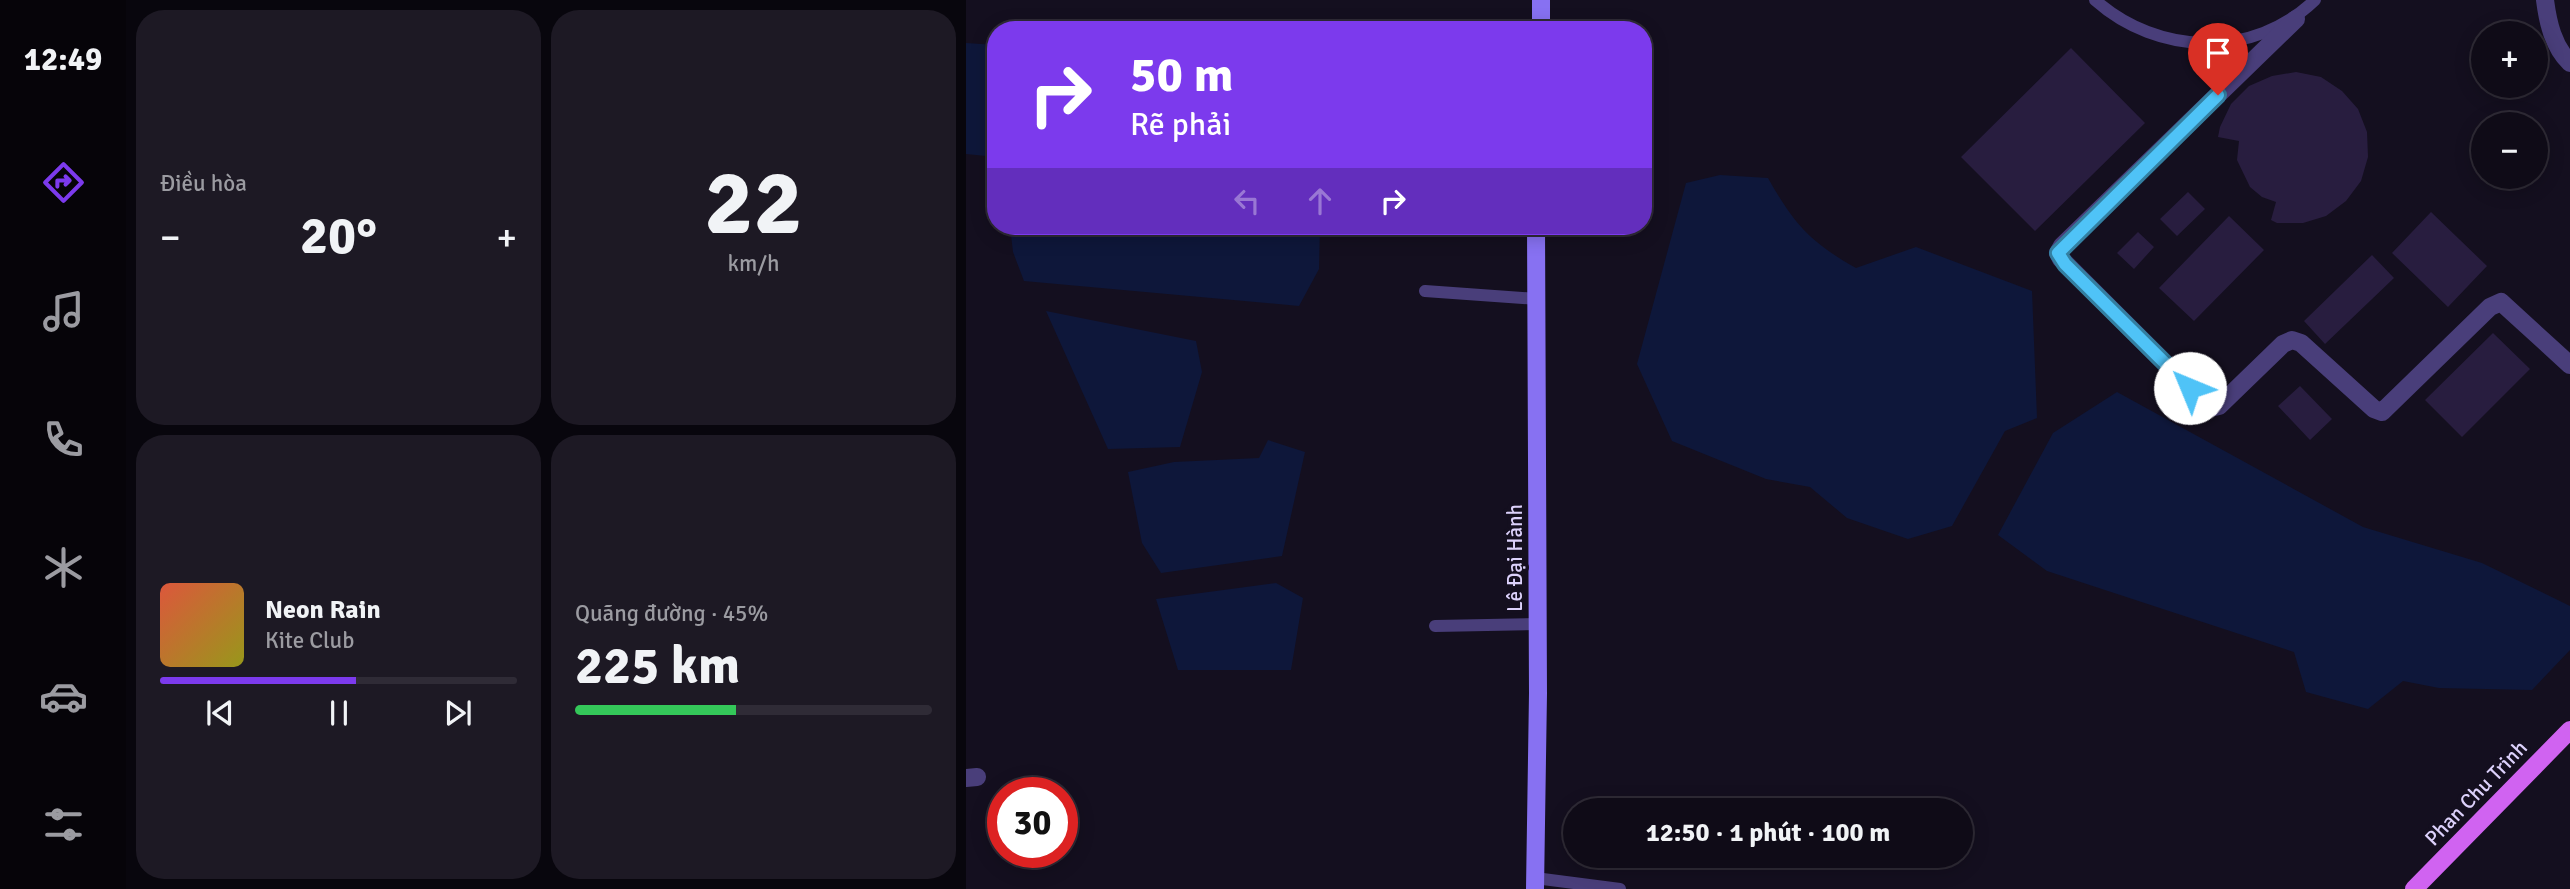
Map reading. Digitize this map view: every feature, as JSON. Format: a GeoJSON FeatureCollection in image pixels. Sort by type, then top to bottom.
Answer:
{"type":"FeatureCollection","features":[{"type":"Feature","properties":{"kind":"main road"},"geometry":{"type":"LineString","coordinates":[[1541,0],[1541,21]]}},
{"type":"Feature","properties":{"kind":"main road","name":"Lê Đại Hành"},"geometry":{"type":"LineString","coordinates":[[1535,883],[1538,624],[1536,235]]}},
{"type":"Feature","properties":{"kind":"main road","name":"Phan Chu Trinh"},"geometry":{"type":"LineString","coordinates":[[2414,889],[2570,730]]}},
{"type":"Feature","properties":{"kind":"street"},"geometry":{"type":"LineString","coordinates":[[2545,0],[2549,25],[2558,48],[2570,63]]}},
{"type":"Feature","properties":{"kind":"street"},"geometry":{"type":"LineString","coordinates":[[2296,19],[2063,246],[2058,253],[2061,259],[2210,408],[2219,406],[2283,344],[2292,340],[2301,343],[2374,409],[2382,412],[2490,307],[2501,302],[2570,365]]}},
{"type":"Feature","properties":{"kind":"lane"},"geometry":{"type":"LineString","coordinates":[[2095,0],[2128,25],[2148,33],[2191,43],[2232,42],[2296,19],[2315,0]]}},
{"type":"Feature","properties":{"kind":"lane"},"geometry":{"type":"LineString","coordinates":[[1425,291],[1536,299]]}},
{"type":"Feature","properties":{"kind":"lane"},"geometry":{"type":"LineString","coordinates":[[1435,626],[1538,624]]}},
{"type":"Feature","properties":{"kind":"lane"},"geometry":{"type":"LineString","coordinates":[[1535,883],[1620,889]]}},
{"type":"Feature","properties":{"kind":"water"},"geometry":{"type":"Polygon","coordinates":[[[966,43],[987,44],[987,156],[966,154],[966,43]]]}},
{"type":"Feature","properties":{"kind":"water"},"geometry":{"type":"Polygon","coordinates":[[[1720,175],[1768,178],[1786,208],[1804,230],[1856,268],[1916,247],[2032,291],[2037,418],[2005,431],[1952,526],[1908,539],[1847,518],[1810,487],[1766,479],[1672,441],[1637,364],[1686,183],[1720,175]]]}},
{"type":"Feature","properties":{"kind":"water"},"geometry":{"type":"Polygon","coordinates":[[[1011,235],[1320,235],[1319,269],[1299,306],[1024,281],[1013,252],[1011,235]]]}},
{"type":"Feature","properties":{"kind":"water"},"geometry":{"type":"Polygon","coordinates":[[[1046,311],[1196,341],[1202,372],[1180,447],[1108,449],[1046,311]]]}},
{"type":"Feature","properties":{"kind":"water"},"geometry":{"type":"Polygon","coordinates":[[[2117,392],[2363,527],[2482,563],[2570,606],[2570,650],[2532,690],[2439,688],[2403,681],[2368,709],[2306,692],[2294,652],[2047,571],[1998,535],[2053,433],[2117,392]]]}},
{"type":"Feature","properties":{"kind":"water"},"geometry":{"type":"Polygon","coordinates":[[[1268,440],[1305,452],[1282,556],[1161,573],[1142,543],[1128,472],[1174,462],[1259,458],[1268,440]]]}},
{"type":"Feature","properties":{"kind":"water"},"geometry":{"type":"Polygon","coordinates":[[[1276,583],[1303,598],[1291,670],[1178,670],[1156,599],[1276,583]]]}},
{"type":"Feature","properties":{"kind":"building"},"geometry":{"type":"Polygon","coordinates":[[[2071,48],[2145,123],[2035,231],[1961,157],[2071,48]]]}},
{"type":"Feature","properties":{"kind":"building"},"geometry":{"type":"Polygon","coordinates":[[[2296,72],[2321,77],[2342,91],[2358,109],[2367,132],[2368,157],[2361,181],[2346,201],[2326,216],[2303,223],[2277,223],[2271,220],[2276,202],[2262,197],[2250,187],[2237,160],[2239,141],[2218,137],[2231,104],[2249,86],[2272,76],[2296,72]]]}},
{"type":"Feature","properties":{"kind":"building"},"geometry":{"type":"Polygon","coordinates":[[[2188,192],[2205,209],[2177,236],[2160,219],[2188,192]]]}},
{"type":"Feature","properties":{"kind":"building"},"geometry":{"type":"Polygon","coordinates":[[[2431,212],[2487,266],[2448,307],[2392,253],[2431,212]]]}},
{"type":"Feature","properties":{"kind":"building"},"geometry":{"type":"Polygon","coordinates":[[[2229,216],[2264,250],[2194,321],[2159,288],[2229,216]]]}},
{"type":"Feature","properties":{"kind":"building"},"geometry":{"type":"Polygon","coordinates":[[[2138,232],[2154,247],[2134,269],[2117,253],[2138,232]]]}},
{"type":"Feature","properties":{"kind":"building"},"geometry":{"type":"Polygon","coordinates":[[[2372,255],[2394,278],[2325,344],[2304,321],[2372,255]]]}},
{"type":"Feature","properties":{"kind":"building"},"geometry":{"type":"Polygon","coordinates":[[[2493,333],[2530,369],[2462,437],[2425,400],[2493,333]]]}},
{"type":"Feature","properties":{"kind":"building"},"geometry":{"type":"Polygon","coordinates":[[[2300,386],[2332,419],[2310,440],[2278,406],[2300,386]]]}},
{"type":"Feature","properties":{"kind":"route"},"geometry":{"type":"LineString","coordinates":[[2190,388],[2065,264],[2058,253],[2218,95]]}}]}
